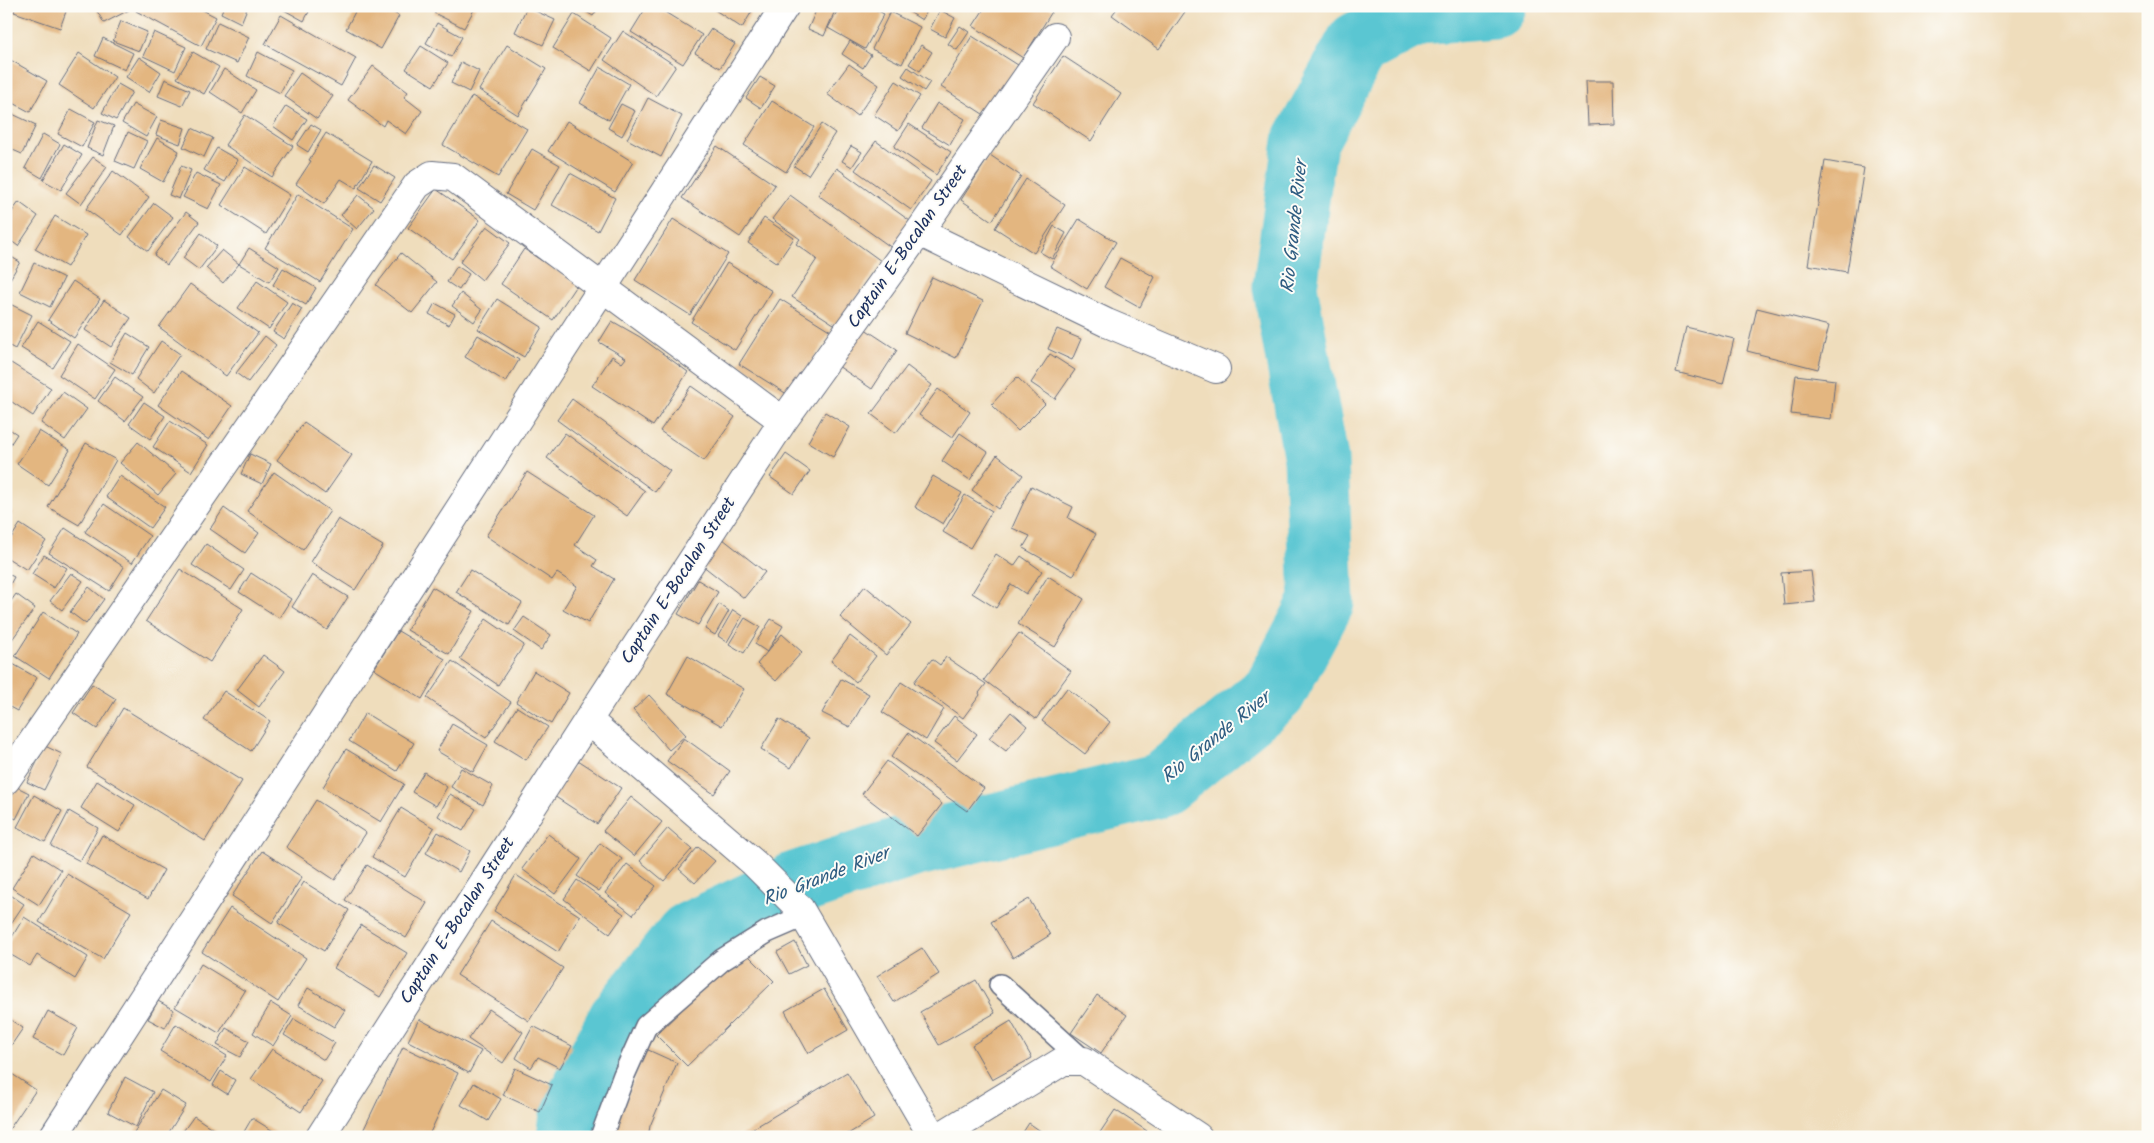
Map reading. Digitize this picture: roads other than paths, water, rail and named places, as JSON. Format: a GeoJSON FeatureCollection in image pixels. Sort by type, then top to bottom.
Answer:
{"type":"FeatureCollection","features":[{"type":"Feature","properties":{"kind":"street"},"geometry":{"type":"LineString","coordinates":[[60,1134],[785,6]]}},
{"type":"Feature","properties":{"kind":"street","name":"Captain E-Bocalan Street"},"geometry":{"type":"LineString","coordinates":[[320,1137],[783,421],[919,232],[1055,37]]}},
{"type":"Feature","properties":{"kind":"street"},"geometry":{"type":"LineString","coordinates":[[6,780],[417,185],[432,174],[453,177],[783,421]]}},
{"type":"Feature","properties":{"kind":"street"},"geometry":{"type":"LineString","coordinates":[[919,232],[1107,323],[1216,369]]}},
{"type":"Feature","properties":{"kind":"street"},"geometry":{"type":"LineString","coordinates":[[588,720],[754,863],[802,912],[933,1137]]}},
{"type":"Feature","properties":{"kind":"street"},"geometry":{"type":"LineString","coordinates":[[939,1137],[1063,1061],[1084,1061],[1198,1137]]}},
{"type":"Feature","properties":{"kind":"lane"},"geometry":{"type":"LineString","coordinates":[[601,1137],[624,1075],[646,1026],[722,960],[802,912]]}},
{"type":"Feature","properties":{"kind":"lane"},"geometry":{"type":"LineString","coordinates":[[1000,985],[1084,1061]]}},
{"type":"Feature","properties":{"kind":"waterway","name":"Rio Grande River"},"geometry":{"type":"LineString","coordinates":[[569,1137],[573,1110],[620,1020],[688,935],[798,883],[913,845],[1161,785],[1274,692],[1322,602],[1316,459],[1285,287],[1305,142],[1358,44],[1418,12],[1494,6]]}}]}
